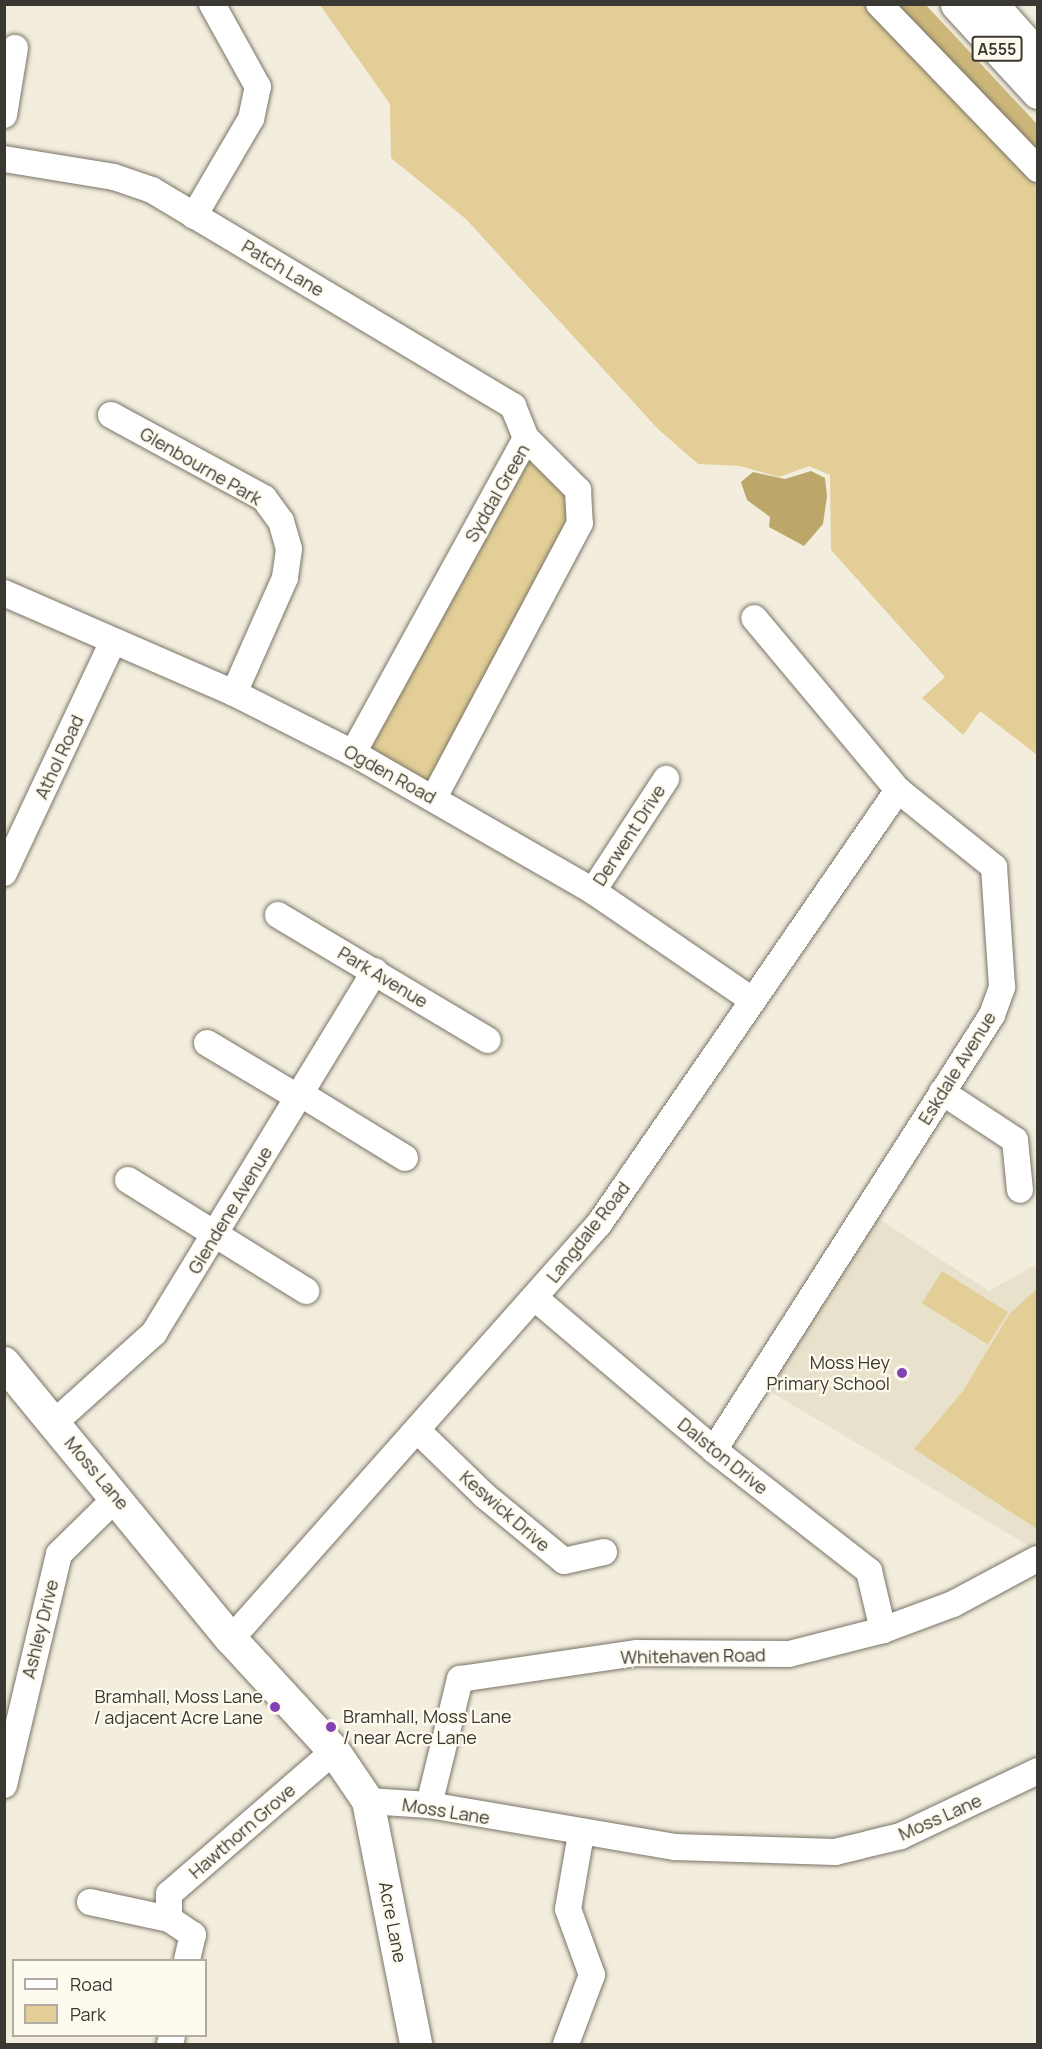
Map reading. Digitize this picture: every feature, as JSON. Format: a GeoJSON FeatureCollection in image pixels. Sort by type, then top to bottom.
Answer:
{"type":"FeatureCollection","features":[{"type":"Feature","properties":{"kind":"highway","name":"A555"},"geometry":{"type":"LineString","coordinates":[[957,4],[1038,92]]}},
{"type":"Feature","properties":{"kind":"highway","name":"A555"},"geometry":{"type":"LineString","coordinates":[[991,4],[1038,57]]}},
{"type":"Feature","properties":{"kind":"main road","name":"Moss Lane"},"geometry":{"type":"LineString","coordinates":[[4,1363],[117,1497],[231,1639],[334,1751],[368,1801]]}},
{"type":"Feature","properties":{"kind":"main road","name":"Acre Lane"},"geometry":{"type":"LineString","coordinates":[[368,1801],[416,2044]]}},
{"type":"Feature","properties":{"kind":"street"},"geometry":{"type":"LineString","coordinates":[[194,216],[251,119],[258,87],[212,4]]}},
{"type":"Feature","properties":{"kind":"street"},"geometry":{"type":"LineString","coordinates":[[879,4],[1038,169]]}},
{"type":"Feature","properties":{"kind":"street"},"geometry":{"type":"LineString","coordinates":[[4,115],[15,48]]}},
{"type":"Feature","properties":{"kind":"street","name":"Patch Lane"},"geometry":{"type":"LineString","coordinates":[[4,159],[114,177],[152,190],[513,406],[526,438]]}},
{"type":"Feature","properties":{"kind":"street","name":"Glenbourne Park"},"geometry":{"type":"LineString","coordinates":[[111,415],[264,498],[281,521],[289,549],[285,578],[234,693]]}},
{"type":"Feature","properties":{"kind":"street","name":"Syddal Green"},"geometry":{"type":"LineString","coordinates":[[353,753],[526,438],[578,490],[580,523],[434,798]]}},
{"type":"Feature","properties":{"kind":"street","name":"Ogden Road"},"geometry":{"type":"LineString","coordinates":[[4,593],[234,693],[353,753],[592,891],[752,1000]]}},
{"type":"Feature","properties":{"kind":"street","name":"Eskdale Avenue"},"geometry":{"type":"LineString","coordinates":[[714,1450],[999,1000],[997,876],[989,861],[898,790],[754,618]]}},
{"type":"Feature","properties":{"kind":"street","name":"Athol Road"},"geometry":{"type":"LineString","coordinates":[[4,873],[113,641]]}},
{"type":"Feature","properties":{"kind":"street","name":"Derwent Drive"},"geometry":{"type":"LineString","coordinates":[[592,891],[666,778]]}},
{"type":"Feature","properties":{"kind":"street","name":"Langdale Road"},"geometry":{"type":"LineString","coordinates":[[231,1639],[418,1431],[599,1224],[898,790]]}},
{"type":"Feature","properties":{"kind":"street","name":"Park Avenue"},"geometry":{"type":"LineString","coordinates":[[278,915],[489,1040]]}},
{"type":"Feature","properties":{"kind":"street","name":"Glendene Avenue"},"geometry":{"type":"LineString","coordinates":[[54,1423],[142,1348],[215,1235],[375,971]]}},
{"type":"Feature","properties":{"kind":"street"},"geometry":{"type":"LineString","coordinates":[[207,1043],[405,1158]]}},
{"type":"Feature","properties":{"kind":"street"},"geometry":{"type":"LineString","coordinates":[[942,1092],[1016,1140],[1020,1190]]}},
{"type":"Feature","properties":{"kind":"street"},"geometry":{"type":"LineString","coordinates":[[128,1180],[306,1291]]}},
{"type":"Feature","properties":{"kind":"street","name":"Dalston Drive"},"geometry":{"type":"LineString","coordinates":[[535,1298],[714,1450],[869,1571],[883,1630]]}},
{"type":"Feature","properties":{"kind":"street","name":"Keswick Drive"},"geometry":{"type":"LineString","coordinates":[[418,1431],[485,1496],[564,1561],[604,1552]]}},
{"type":"Feature","properties":{"kind":"street","name":"Ashley Drive"},"geometry":{"type":"LineString","coordinates":[[4,1785],[59,1554],[117,1497]]}},
{"type":"Feature","properties":{"kind":"street","name":"Whitehaven Road"},"geometry":{"type":"LineString","coordinates":[[429,1805],[460,1679],[637,1653],[789,1654],[883,1630],[953,1604],[1037,1558]]}},
{"type":"Feature","properties":{"kind":"street","name":"Hawthorn Grove"},"geometry":{"type":"LineString","coordinates":[[169,1919],[169,1894],[334,1751]]}},
{"type":"Feature","properties":{"kind":"street","name":"Moss Lane"},"geometry":{"type":"LineString","coordinates":[[368,1801],[429,1805],[581,1834],[675,1847],[835,1852],[901,1836],[1038,1771]]}},
{"type":"Feature","properties":{"kind":"street"},"geometry":{"type":"LineString","coordinates":[[566,2044],[591,1975],[568,1908],[581,1834]]}},
{"type":"Feature","properties":{"kind":"street"},"geometry":{"type":"LineString","coordinates":[[90,1902],[169,1919],[193,1935],[188,1959]]}},
{"type":"Feature","properties":{"kind":"shaded area"},"geometry":{"type":"Polygon","coordinates":[[[879,5],[926,5],[1037,124],[1037,169],[879,5]]]}},
{"type":"Feature","properties":{"kind":"shaded area"},"geometry":{"type":"Polygon","coordinates":[[[811,471],[825,478],[827,496],[823,524],[804,546],[769,527],[770,517],[747,500],[741,482],[753,472],[785,479],[811,471]]]}},
{"type":"Feature","properties":{"kind":"shaded area","name":"Moss Hey Primary School"},"geometry":{"type":"Polygon","coordinates":[[[865,1210],[989,1291],[1033,1266],[1037,1269],[1037,1559],[1029,1546],[759,1385],[865,1210]]]}},
{"type":"Feature","properties":{"kind":"green space"},"geometry":{"type":"Polygon","coordinates":[[[320,5],[866,5],[1026,170],[1038,184],[1037,755],[980,711],[963,735],[922,698],[945,677],[831,550],[830,475],[809,466],[779,477],[740,466],[698,464],[658,429],[466,219],[391,158],[390,104],[320,5]]]}},
{"type":"Feature","properties":{"kind":"green space"},"geometry":{"type":"Polygon","coordinates":[[[526,438],[582,506],[434,798],[353,753],[526,438]]]}},
{"type":"Feature","properties":{"kind":"green space"},"geometry":{"type":"Polygon","coordinates":[[[942,1271],[1008,1312],[988,1345],[922,1303],[942,1271]]]}},
{"type":"Feature","properties":{"kind":"green space"},"geometry":{"type":"Polygon","coordinates":[[[1037,1289],[1037,1529],[914,1449],[963,1391],[1010,1313],[1037,1289]]]}},
{"type":"Feature","properties":{"kind":"place","name":"Moss Hey Primary School"},"geometry":{"type":"Point","coordinates":[902,1373]}},
{"type":"Feature","properties":{"kind":"place","name":"Bramhall, Moss Lane / adjacent Acre Lane"},"geometry":{"type":"Point","coordinates":[275,1707]}},
{"type":"Feature","properties":{"kind":"place","name":"Bramhall, Moss Lane / near Acre Lane"},"geometry":{"type":"Point","coordinates":[331,1727]}}]}
